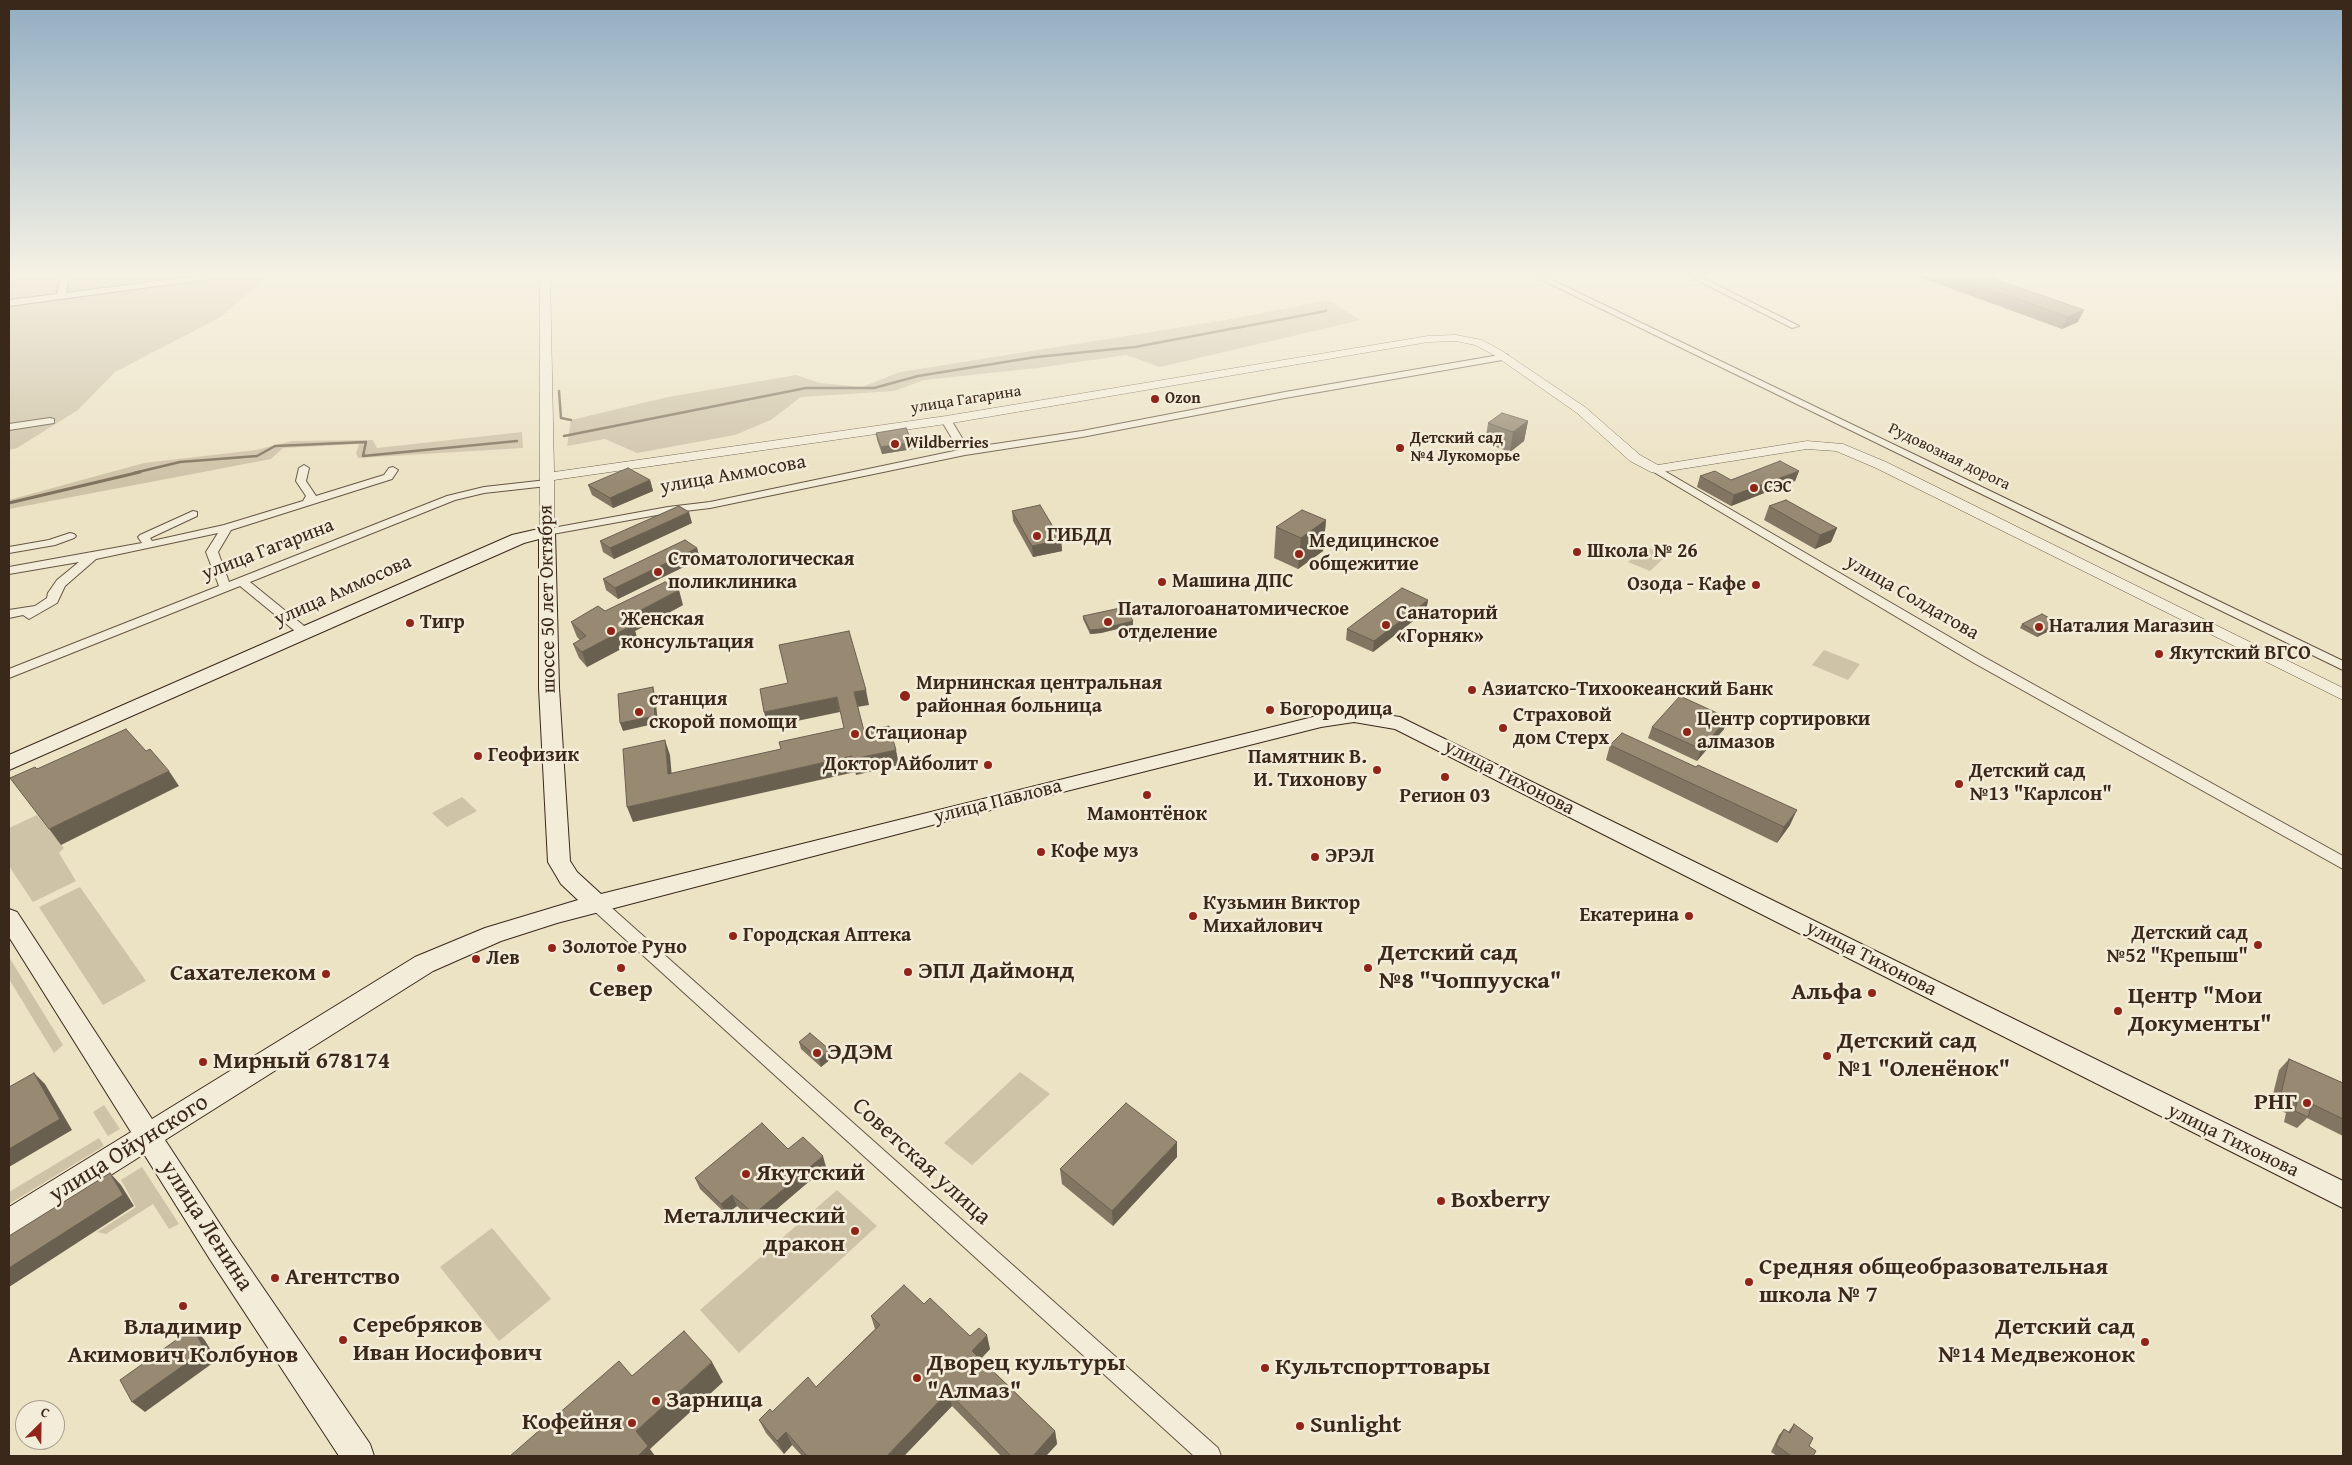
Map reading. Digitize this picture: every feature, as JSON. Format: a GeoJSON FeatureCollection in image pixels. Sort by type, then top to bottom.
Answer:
{"type":"FeatureCollection","features":[{"type":"Feature","properties":{"kind":"main road","name":"улица Аммосова"},"geometry":{"type":"LineString","coordinates":[[9,763],[518,539],[532,534],[547,532]]}},
{"type":"Feature","properties":{"kind":"main road","name":"шоссе 50 лет Октября"},"geometry":{"type":"LineString","coordinates":[[547,532],[549,688],[559,862],[569,878],[598,905]]}},
{"type":"Feature","properties":{"kind":"main road","name":"улица Павлова"},"geometry":{"type":"LineString","coordinates":[[598,905],[968,809],[1321,721],[1354,716],[1400,723]]}},
{"type":"Feature","properties":{"kind":"main road","name":"улица Тихонова"},"geometry":{"type":"LineString","coordinates":[[1400,723],[2343,1195]]}},
{"type":"Feature","properties":{"kind":"main road","name":"улица Ойунского"},"geometry":{"type":"LineString","coordinates":[[9,1223],[424,964],[493,934],[598,905]]}},
{"type":"Feature","properties":{"kind":"main road","name":"улица Ленина"},"geometry":{"type":"LineString","coordinates":[[9,918],[148,1138],[358,1456]]}},
{"type":"Feature","properties":{"kind":"street","name":"шоссе 50 лет Октября"},"geometry":{"type":"LineString","coordinates":[[546,345],[547,532]]}},
{"type":"Feature","properties":{"kind":"street","name":"улица Гагарина"},"geometry":{"type":"LineString","coordinates":[[9,674],[451,498],[484,490],[946,420],[1390,345]]}},
{"type":"Feature","properties":{"kind":"street","name":"улица Солдатова"},"geometry":{"type":"LineString","coordinates":[[1484,345],[1505,357],[1581,410],[1635,458],[1979,660],[2343,863]]}},
{"type":"Feature","properties":{"kind":"street","name":"Рудовозная дорога"},"geometry":{"type":"LineString","coordinates":[[1681,345],[2343,666]]}},
{"type":"Feature","properties":{"kind":"street","name":"улица Аммосова"},"geometry":{"type":"LineString","coordinates":[[547,532],[668,510],[710,505],[965,452],[1082,434],[1285,395],[1505,357]]}},
{"type":"Feature","properties":{"kind":"street"},"geometry":{"type":"LineString","coordinates":[[946,420],[965,452]]}},
{"type":"Feature","properties":{"kind":"street"},"geometry":{"type":"LineString","coordinates":[[9,427],[50,421]]}},
{"type":"Feature","properties":{"kind":"street"},"geometry":{"type":"LineString","coordinates":[[1656,469],[1807,445],[1838,447],[1881,465],[2343,696]]}},
{"type":"Feature","properties":{"kind":"street"},"geometry":{"type":"LineString","coordinates":[[304,468],[301,481],[311,496],[307,502]]}},
{"type":"Feature","properties":{"kind":"street"},"geometry":{"type":"LineString","coordinates":[[9,570],[92,556],[227,528],[275,515],[307,502],[388,477],[393,470]]}},
{"type":"Feature","properties":{"kind":"street"},"geometry":{"type":"LineString","coordinates":[[148,544],[144,537],[193,514]]}},
{"type":"Feature","properties":{"kind":"street"},"geometry":{"type":"LineString","coordinates":[[225,587],[218,573],[212,552],[227,528]]}},
{"type":"Feature","properties":{"kind":"street"},"geometry":{"type":"LineString","coordinates":[[9,550],[52,543],[70,536]]}},
{"type":"Feature","properties":{"kind":"street"},"geometry":{"type":"LineString","coordinates":[[9,614],[34,612],[54,600],[54,593],[61,583],[92,556]]}},
{"type":"Feature","properties":{"kind":"street"},"geometry":{"type":"LineString","coordinates":[[242,582],[305,632]]}},
{"type":"Feature","properties":{"kind":"street","name":"Советская улица"},"geometry":{"type":"LineString","coordinates":[[598,905],[1210,1456]]}},
{"type":"Feature","properties":{"kind":"shaded area"},"geometry":{"type":"Polygon","coordinates":[[[9,345],[166,345],[115,372],[78,410],[17,448],[9,450],[9,345]]]}},
{"type":"Feature","properties":{"kind":"shaded area"},"geometry":{"type":"Polygon","coordinates":[[[1067,345],[1253,345],[1160,367],[1126,355],[1037,368],[924,380],[894,391],[801,397],[771,420],[735,435],[637,453],[605,439],[567,446],[571,420],[668,397],[796,375],[820,383],[862,387],[900,372],[1067,345]]]}},
{"type":"Feature","properties":{"kind":"shaded area"},"geometry":{"type":"Polygon","coordinates":[[[522,432],[523,448],[358,458],[356,453],[359,444],[283,448],[271,459],[9,509],[9,500],[144,463],[256,450],[292,441],[373,440],[377,448],[522,432]]]}},
{"type":"Feature","properties":{"kind":"shaded area"},"geometry":{"type":"Polygon","coordinates":[[[1646,547],[1667,555],[1650,571],[1628,562],[1646,547]]]}},
{"type":"Feature","properties":{"kind":"shaded area"},"geometry":{"type":"Polygon","coordinates":[[[1824,650],[1860,664],[1848,680],[1812,665],[1824,650]]]}},
{"type":"Feature","properties":{"kind":"shaded area"},"geometry":{"type":"Polygon","coordinates":[[[462,797],[477,811],[447,827],[432,813],[462,797]]]}},
{"type":"Feature","properties":{"kind":"shaded area"},"geometry":{"type":"Polygon","coordinates":[[[37,815],[64,848],[59,853],[76,881],[33,902],[9,866],[9,828],[37,815]]]}},
{"type":"Feature","properties":{"kind":"shaded area"},"geometry":{"type":"Polygon","coordinates":[[[80,887],[146,981],[103,1005],[39,907],[80,887]]]}},
{"type":"Feature","properties":{"kind":"shaded area"},"geometry":{"type":"Polygon","coordinates":[[[9,957],[63,1045],[54,1053],[9,979],[9,957]]]}},
{"type":"Feature","properties":{"kind":"shaded area"},"geometry":{"type":"Polygon","coordinates":[[[1020,1072],[1050,1094],[972,1165],[944,1143],[1020,1072]]]}},
{"type":"Feature","properties":{"kind":"shaded area"},"geometry":{"type":"Polygon","coordinates":[[[104,1105],[120,1129],[108,1136],[93,1112],[104,1105]]]}},
{"type":"Feature","properties":{"kind":"shaded area"},"geometry":{"type":"Polygon","coordinates":[[[99,1138],[104,1146],[9,1204],[9,1192],[99,1138]]]}},
{"type":"Feature","properties":{"kind":"shaded area"},"geometry":{"type":"Polygon","coordinates":[[[142,1167],[179,1224],[169,1229],[153,1204],[106,1234],[97,1232],[136,1207],[121,1180],[142,1167]]]}},
{"type":"Feature","properties":{"kind":"shaded area"},"geometry":{"type":"Polygon","coordinates":[[[837,1190],[877,1226],[739,1353],[700,1310],[837,1190]]]}},
{"type":"Feature","properties":{"kind":"shaded area"},"geometry":{"type":"Polygon","coordinates":[[[492,1228],[551,1299],[499,1341],[440,1267],[492,1228]]]}},
{"type":"Feature","properties":{"kind":"building"},"geometry":{"type":"Polygon","coordinates":[[[1502,413],[1528,421],[1513,432],[1488,423],[1502,413]]]}},
{"type":"Feature","properties":{"kind":"building"},"geometry":{"type":"Polygon","coordinates":[[[906,428],[912,442],[881,447],[876,433],[906,428]]]}},
{"type":"Feature","properties":{"kind":"building"},"geometry":{"type":"Polygon","coordinates":[[[1780,461],[1799,471],[1734,495],[1700,476],[1715,471],[1731,480],[1780,461]]]}},
{"type":"Feature","properties":{"kind":"building"},"geometry":{"type":"Polygon","coordinates":[[[628,468],[650,480],[610,498],[588,485],[628,468]]]}},
{"type":"Feature","properties":{"kind":"building"},"geometry":{"type":"Polygon","coordinates":[[[1786,500],[1837,528],[1820,535],[1769,506],[1786,500]]]}},
{"type":"Feature","properties":{"kind":"building"},"geometry":{"type":"Polygon","coordinates":[[[1040,505],[1061,540],[1032,546],[1012,511],[1040,505]]]}},
{"type":"Feature","properties":{"kind":"building"},"geometry":{"type":"Polygon","coordinates":[[[679,506],[689,512],[610,548],[600,541],[679,506]]]}},
{"type":"Feature","properties":{"kind":"building"},"geometry":{"type":"Polygon","coordinates":[[[1302,510],[1326,520],[1301,538],[1276,527],[1302,510]]]}},
{"type":"Feature","properties":{"kind":"building"},"geometry":{"type":"Polygon","coordinates":[[[685,540],[697,548],[615,588],[603,579],[685,540]]]}},
{"type":"Feature","properties":{"kind":"building"},"geometry":{"type":"Polygon","coordinates":[[[665,582],[679,590],[624,619],[633,625],[582,652],[573,644],[586,636],[571,622],[598,606],[605,611],[665,582]]]}},
{"type":"Feature","properties":{"kind":"building"},"geometry":{"type":"Polygon","coordinates":[[[1402,588],[1428,600],[1374,641],[1347,629],[1402,588]]]}},
{"type":"Feature","properties":{"kind":"building","name":"Паталогоанатомическое отделение"},"geometry":{"type":"Polygon","coordinates":[[[1125,607],[1133,621],[1101,629],[1090,630],[1083,616],[1125,607]]]}},
{"type":"Feature","properties":{"kind":"building","name":"Наталия Магазин"},"geometry":{"type":"Polygon","coordinates":[[[2042,614],[2059,623],[2039,633],[2022,624],[2042,614]]]}},
{"type":"Feature","properties":{"kind":"building"},"geometry":{"type":"Polygon","coordinates":[[[849,631],[866,690],[854,692],[864,731],[889,726],[896,750],[853,759],[852,756],[627,807],[623,749],[665,740],[668,774],[781,749],[779,742],[844,728],[837,697],[764,712],[760,689],[788,683],[779,645],[849,631]]]}},
{"type":"Feature","properties":{"kind":"building","name":"станция скорой помощи"},"geometry":{"type":"Polygon","coordinates":[[[653,687],[655,716],[620,723],[618,694],[653,687]]]}},
{"type":"Feature","properties":{"kind":"building"},"geometry":{"type":"Polygon","coordinates":[[[1680,696],[1728,718],[1701,749],[1652,727],[1680,696]]]}},
{"type":"Feature","properties":{"kind":"building"},"geometry":{"type":"Polygon","coordinates":[[[126,729],[146,751],[150,749],[169,771],[49,829],[10,778],[35,767],[37,769],[126,729]]]}},
{"type":"Feature","properties":{"kind":"building"},"geometry":{"type":"Polygon","coordinates":[[[1622,733],[1797,810],[1784,827],[1610,745],[1622,733]]]}},
{"type":"Feature","properties":{"kind":"building"},"geometry":{"type":"Polygon","coordinates":[[[810,1033],[830,1050],[819,1059],[799,1042],[810,1033]]]}},
{"type":"Feature","properties":{"kind":"building"},"geometry":{"type":"Polygon","coordinates":[[[2289,1059],[2343,1083],[2343,1119],[2312,1104],[2308,1117],[2295,1111],[2297,1102],[2281,1094],[2289,1059]]]}},
{"type":"Feature","properties":{"kind":"building"},"geometry":{"type":"Polygon","coordinates":[[[34,1073],[60,1119],[9,1149],[9,1087],[34,1073]]]}},
{"type":"Feature","properties":{"kind":"building"},"geometry":{"type":"Polygon","coordinates":[[[1126,1103],[1177,1142],[1112,1211],[1060,1169],[1126,1103]]]}},
{"type":"Feature","properties":{"kind":"building"},"geometry":{"type":"Polygon","coordinates":[[[762,1123],[788,1149],[803,1137],[823,1156],[754,1214],[732,1195],[721,1204],[695,1178],[762,1123]]]}},
{"type":"Feature","properties":{"kind":"building"},"geometry":{"type":"Polygon","coordinates":[[[110,1173],[123,1195],[9,1268],[9,1236],[110,1173]]]}},
{"type":"Feature","properties":{"kind":"building","name":"Дворец культуры \"Алмаз\""},"geometry":{"type":"Polygon","coordinates":[[[904,1285],[924,1304],[930,1298],[970,1336],[979,1328],[987,1335],[972,1351],[1055,1431],[1033,1456],[1011,1456],[948,1392],[887,1456],[807,1456],[786,1432],[777,1441],[759,1420],[770,1409],[772,1412],[808,1377],[816,1387],[880,1325],[871,1316],[904,1285]]]}},
{"type":"Feature","properties":{"kind":"building"},"geometry":{"type":"Polygon","coordinates":[[[193,1328],[205,1350],[132,1402],[120,1380],[193,1328]]]}},
{"type":"Feature","properties":{"kind":"building"},"geometry":{"type":"Polygon","coordinates":[[[684,1331],[712,1362],[636,1431],[648,1446],[638,1456],[510,1456],[619,1361],[632,1376],[684,1331]]]}},
{"type":"Feature","properties":{"kind":"building"},"geometry":{"type":"Polygon","coordinates":[[[1794,1424],[1813,1438],[1809,1446],[1816,1451],[1813,1456],[1791,1456],[1776,1445],[1784,1429],[1790,1433],[1794,1424]]]}},
{"type":"Feature","properties":{"kind":"waterway"},"geometry":{"type":"LineString","coordinates":[[564,436],[806,388],[874,388],[918,376],[1036,357],[1144,345]]}},
{"type":"Feature","properties":{"kind":"waterway"},"geometry":{"type":"LineString","coordinates":[[559,391],[561,418],[571,420]]}},
{"type":"Feature","properties":{"kind":"waterway"},"geometry":{"type":"LineString","coordinates":[[134,473],[180,462],[257,456],[275,446],[366,442],[363,456],[517,441]]}},
{"type":"Feature","properties":{"kind":"waterway"},"geometry":{"type":"LineString","coordinates":[[9,503],[140,472]]}},
{"type":"Feature","properties":{"kind":"place","name":"Ozon"},"geometry":{"type":"Point","coordinates":[1155,399]}},
{"type":"Feature","properties":{"kind":"place","name":"Wildberries"},"geometry":{"type":"Point","coordinates":[895,444]}},
{"type":"Feature","properties":{"kind":"place","name":"Детский сад №4 Лукоморье"},"geometry":{"type":"Point","coordinates":[1400,448]}},
{"type":"Feature","properties":{"kind":"place","name":"СЭС"},"geometry":{"type":"Point","coordinates":[1754,488]}},
{"type":"Feature","properties":{"kind":"place","name":"ГИБДД"},"geometry":{"type":"Point","coordinates":[1037,536]}},
{"type":"Feature","properties":{"kind":"place","name":"Школа № 26"},"geometry":{"type":"Point","coordinates":[1577,552]}},
{"type":"Feature","properties":{"kind":"place","name":"Медицинское общежитие"},"geometry":{"type":"Point","coordinates":[1299,554]}},
{"type":"Feature","properties":{"kind":"place","name":"Стоматологическая поликлиника"},"geometry":{"type":"Point","coordinates":[658,572]}},
{"type":"Feature","properties":{"kind":"place","name":"Машина ДПС"},"geometry":{"type":"Point","coordinates":[1162,582]}},
{"type":"Feature","properties":{"kind":"place","name":"Озода - Кафе"},"geometry":{"type":"Point","coordinates":[1756,585]}},
{"type":"Feature","properties":{"kind":"place","name":"Паталогоанатомическое отделение"},"geometry":{"type":"Point","coordinates":[1108,622]}},
{"type":"Feature","properties":{"kind":"place","name":"Тигр"},"geometry":{"type":"Point","coordinates":[410,623]}},
{"type":"Feature","properties":{"kind":"place","name":"Санаторий «Горняк»"},"geometry":{"type":"Point","coordinates":[1386,625]}},
{"type":"Feature","properties":{"kind":"place","name":"Наталия Магазин"},"geometry":{"type":"Point","coordinates":[2039,627]}},
{"type":"Feature","properties":{"kind":"place","name":"Женская консультация"},"geometry":{"type":"Point","coordinates":[611,631]}},
{"type":"Feature","properties":{"kind":"place","name":"Якутский ВГСО"},"geometry":{"type":"Point","coordinates":[2159,654]}},
{"type":"Feature","properties":{"kind":"place","name":"Азиатско-Тихоокеанский Банк"},"geometry":{"type":"Point","coordinates":[1472,690]}},
{"type":"Feature","properties":{"kind":"place","name":"Мирнинская центральная районная больница"},"geometry":{"type":"Point","coordinates":[905,696]}},
{"type":"Feature","properties":{"kind":"place","name":"Богородица"},"geometry":{"type":"Point","coordinates":[1270,710]}},
{"type":"Feature","properties":{"kind":"place","name":"станция скорой помощи"},"geometry":{"type":"Point","coordinates":[639,712]}},
{"type":"Feature","properties":{"kind":"place","name":"Страховой дом Стерх"},"geometry":{"type":"Point","coordinates":[1503,728]}},
{"type":"Feature","properties":{"kind":"place","name":"Центр сортировки алмазов"},"geometry":{"type":"Point","coordinates":[1687,732]}},
{"type":"Feature","properties":{"kind":"place","name":"Стационар"},"geometry":{"type":"Point","coordinates":[855,734]}},
{"type":"Feature","properties":{"kind":"place","name":"Геофизик"},"geometry":{"type":"Point","coordinates":[478,756]}},
{"type":"Feature","properties":{"kind":"place","name":"Доктор Айболит"},"geometry":{"type":"Point","coordinates":[988,765]}},
{"type":"Feature","properties":{"kind":"place","name":"Памятник В. И. Тихонову"},"geometry":{"type":"Point","coordinates":[1377,770]}},
{"type":"Feature","properties":{"kind":"place","name":"Регион 03"},"geometry":{"type":"Point","coordinates":[1445,777]}},
{"type":"Feature","properties":{"kind":"place","name":"Детский сад №13 \"Карлсон\""},"geometry":{"type":"Point","coordinates":[1959,784]}},
{"type":"Feature","properties":{"kind":"place","name":"Мамонтёнок"},"geometry":{"type":"Point","coordinates":[1147,795]}},
{"type":"Feature","properties":{"kind":"place","name":"Кофе муз"},"geometry":{"type":"Point","coordinates":[1041,852]}},
{"type":"Feature","properties":{"kind":"place","name":"ЭРЭЛ"},"geometry":{"type":"Point","coordinates":[1315,857]}},
{"type":"Feature","properties":{"kind":"place","name":"Кузьмин Виктор Михайлович"},"geometry":{"type":"Point","coordinates":[1193,916]}},
{"type":"Feature","properties":{"kind":"place","name":"Екатерина"},"geometry":{"type":"Point","coordinates":[1689,916]}},
{"type":"Feature","properties":{"kind":"place","name":"Городская Аптека"},"geometry":{"type":"Point","coordinates":[733,936]}},
{"type":"Feature","properties":{"kind":"place","name":"Детский сад №52 \"Крепыш\""},"geometry":{"type":"Point","coordinates":[2258,945]}},
{"type":"Feature","properties":{"kind":"place","name":"Золотое Руно"},"geometry":{"type":"Point","coordinates":[552,948]}},
{"type":"Feature","properties":{"kind":"place","name":"Лев"},"geometry":{"type":"Point","coordinates":[476,959]}},
{"type":"Feature","properties":{"kind":"place","name":"Север"},"geometry":{"type":"Point","coordinates":[621,968]}},
{"type":"Feature","properties":{"kind":"place","name":"Детский сад №8 \"Чоппууска\""},"geometry":{"type":"Point","coordinates":[1368,968]}},
{"type":"Feature","properties":{"kind":"place","name":"ЭПЛ Даймонд"},"geometry":{"type":"Point","coordinates":[908,972]}},
{"type":"Feature","properties":{"kind":"place","name":"Сахателеком"},"geometry":{"type":"Point","coordinates":[326,974]}},
{"type":"Feature","properties":{"kind":"place","name":"Альфа"},"geometry":{"type":"Point","coordinates":[1872,993]}},
{"type":"Feature","properties":{"kind":"place","name":"Центр \"Мои Документы\""},"geometry":{"type":"Point","coordinates":[2118,1011]}},
{"type":"Feature","properties":{"kind":"place","name":"ЭДЭМ"},"geometry":{"type":"Point","coordinates":[817,1053]}},
{"type":"Feature","properties":{"kind":"place","name":"Детский сад №1 \"Оленёнок\""},"geometry":{"type":"Point","coordinates":[1827,1056]}},
{"type":"Feature","properties":{"kind":"place","name":"Мирный 678174"},"geometry":{"type":"Point","coordinates":[203,1062]}},
{"type":"Feature","properties":{"kind":"place","name":"РНГ"},"geometry":{"type":"Point","coordinates":[2307,1103]}},
{"type":"Feature","properties":{"kind":"place","name":"Якутский"},"geometry":{"type":"Point","coordinates":[746,1174]}},
{"type":"Feature","properties":{"kind":"place","name":"Boxberry"},"geometry":{"type":"Point","coordinates":[1441,1201]}},
{"type":"Feature","properties":{"kind":"place","name":"Металлический дракон"},"geometry":{"type":"Point","coordinates":[855,1231]}},
{"type":"Feature","properties":{"kind":"place","name":"Агентство"},"geometry":{"type":"Point","coordinates":[275,1278]}},
{"type":"Feature","properties":{"kind":"place","name":"Cредняя общеобразовательная школа № 7"},"geometry":{"type":"Point","coordinates":[1749,1282]}},
{"type":"Feature","properties":{"kind":"place","name":"Владимир Акимович Колбунов"},"geometry":{"type":"Point","coordinates":[183,1306]}},
{"type":"Feature","properties":{"kind":"place","name":"Серебряков Иван Иосифович"},"geometry":{"type":"Point","coordinates":[343,1340]}},
{"type":"Feature","properties":{"kind":"place","name":"Детский сад №14 Медвежонок"},"geometry":{"type":"Point","coordinates":[2145,1342]}},
{"type":"Feature","properties":{"kind":"place","name":"Культспорттовары"},"geometry":{"type":"Point","coordinates":[1265,1368]}},
{"type":"Feature","properties":{"kind":"place","name":"Дворец культуры \"Алмаз\""},"geometry":{"type":"Point","coordinates":[917,1378]}},
{"type":"Feature","properties":{"kind":"place","name":"Зарница"},"geometry":{"type":"Point","coordinates":[656,1401]}},
{"type":"Feature","properties":{"kind":"place","name":"Кофейня"},"geometry":{"type":"Point","coordinates":[632,1423]}},
{"type":"Feature","properties":{"kind":"place","name":"Sunlight"},"geometry":{"type":"Point","coordinates":[1300,1426]}}]}
